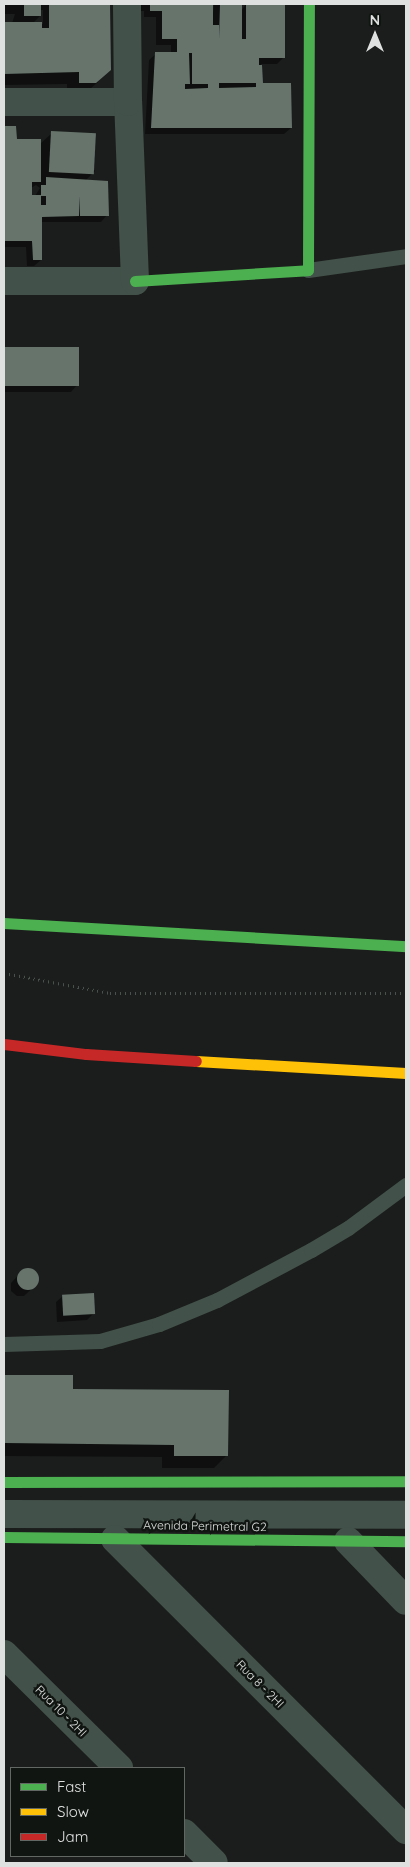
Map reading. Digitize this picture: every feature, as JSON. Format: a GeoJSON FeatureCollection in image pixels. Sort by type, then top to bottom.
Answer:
{"type":"FeatureCollection","features":[{"type":"Feature","properties":{"kind":"main road"},"geometry":{"type":"LineString","coordinates":[[135,281],[308,270],[309,4]]}},
{"type":"Feature","properties":{"kind":"main road"},"geometry":{"type":"LineString","coordinates":[[4,923],[406,946]]}},
{"type":"Feature","properties":{"kind":"main road"},"geometry":{"type":"LineString","coordinates":[[4,1044],[86,1054],[406,1073]]}},
{"type":"Feature","properties":{"kind":"main road"},"geometry":{"type":"LineString","coordinates":[[4,1482],[406,1481]]}},
{"type":"Feature","properties":{"kind":"main road","name":"Avenida Perimetral G2"},"geometry":{"type":"LineString","coordinates":[[4,1537],[406,1541]]}},
{"type":"Feature","properties":{"kind":"street"},"geometry":{"type":"LineString","coordinates":[[4,281],[135,281],[128,102],[127,4]]}},
{"type":"Feature","properties":{"kind":"street"},"geometry":{"type":"LineString","coordinates":[[4,102],[128,102]]}},
{"type":"Feature","properties":{"kind":"street"},"geometry":{"type":"LineString","coordinates":[[4,1514],[406,1515]]}},
{"type":"Feature","properties":{"kind":"street","name":"Rua 8 - 2HI"},"geometry":{"type":"LineString","coordinates":[[115,1539],[406,1830]]}},
{"type":"Feature","properties":{"kind":"street"},"geometry":{"type":"LineString","coordinates":[[348,1541],[406,1601]]}},
{"type":"Feature","properties":{"kind":"street","name":"Rua 10 - 2HI"},"geometry":{"type":"LineString","coordinates":[[4,1654],[118,1767]]}},
{"type":"Feature","properties":{"kind":"street"},"geometry":{"type":"LineString","coordinates":[[185,1834],[214,1863]]}},
{"type":"Feature","properties":{"kind":"lane"},"geometry":{"type":"LineString","coordinates":[[308,270],[406,256]]}},
{"type":"Feature","properties":{"kind":"lane"},"geometry":{"type":"LineString","coordinates":[[4,1344],[100,1341],[159,1324],[217,1300],[310,1250],[348,1228],[406,1185]]}},
{"type":"Feature","properties":{"kind":"path"},"geometry":{"type":"LineString","coordinates":[[4,973],[110,993],[406,994]]}},
{"type":"Feature","properties":{"kind":"building"},"geometry":{"type":"Polygon","coordinates":[[[24,4],[41,4],[41,16],[24,16],[24,4]]]}},
{"type":"Feature","properties":{"kind":"building"},"geometry":{"type":"Polygon","coordinates":[[[49,4],[110,4],[111,70],[96,83],[79,83],[79,72],[4,74],[4,22],[42,22],[42,28],[49,28],[49,4]]]}},
{"type":"Feature","properties":{"kind":"building"},"geometry":{"type":"Polygon","coordinates":[[[150,4],[213,4],[213,25],[219,25],[219,39],[220,4],[242,4],[242,39],[246,39],[246,4],[285,4],[285,58],[259,58],[259,65],[262,65],[263,83],[291,83],[292,128],[151,128],[155,52],[177,52],[177,39],[162,39],[162,11],[150,11],[150,4]],[[189,53],[190,84],[185,84],[185,89],[208,88],[208,84],[192,84],[192,53],[189,53]],[[219,83],[219,88],[256,87],[256,83],[219,83]]]}},
{"type":"Feature","properties":{"kind":"building"},"geometry":{"type":"Polygon","coordinates":[[[4,126],[16,126],[17,139],[41,139],[41,182],[32,182],[32,195],[41,195],[41,185],[46,185],[46,177],[108,181],[109,216],[80,216],[79,196],[79,216],[42,217],[42,260],[33,260],[32,241],[4,241],[4,126]],[[41,196],[41,205],[46,205],[46,196],[41,196]]]}},
{"type":"Feature","properties":{"kind":"building"},"geometry":{"type":"Polygon","coordinates":[[[51,131],[96,133],[94,174],[49,172],[51,131]]]}},
{"type":"Feature","properties":{"kind":"building"},"geometry":{"type":"Polygon","coordinates":[[[4,347],[79,347],[79,386],[4,386],[4,347]]]}},
{"type":"Feature","properties":{"kind":"building"},"geometry":{"type":"Polygon","coordinates":[[[28,1268],[36,1271],[39,1279],[36,1287],[28,1290],[20,1287],[17,1279],[20,1271],[28,1268]]]}},
{"type":"Feature","properties":{"kind":"building"},"geometry":{"type":"Polygon","coordinates":[[[94,1293],[95,1314],[63,1316],[62,1295],[94,1293]]]}},
{"type":"Feature","properties":{"kind":"building"},"geometry":{"type":"Polygon","coordinates":[[[4,1375],[73,1375],[73,1389],[229,1390],[228,1456],[174,1456],[174,1445],[4,1443],[4,1375]]]}},
{"type":"Feature","properties":{"kind":"traffic: fast"},"geometry":{"type":"LineString","coordinates":[[135,281],[308,270],[309,4]]}},
{"type":"Feature","properties":{"kind":"traffic: fast"},"geometry":{"type":"LineString","coordinates":[[4,923],[406,946]]}},
{"type":"Feature","properties":{"kind":"traffic: fast"},"geometry":{"type":"LineString","coordinates":[[4,1482],[406,1481]]}},
{"type":"Feature","properties":{"kind":"traffic: fast"},"geometry":{"type":"LineString","coordinates":[[4,1537],[406,1541]]}},
{"type":"Feature","properties":{"kind":"traffic: slow"},"geometry":{"type":"LineString","coordinates":[[196,1061],[406,1073]]}},
{"type":"Feature","properties":{"kind":"traffic: jam"},"geometry":{"type":"LineString","coordinates":[[4,1044],[86,1054],[196,1061]]}}]}
